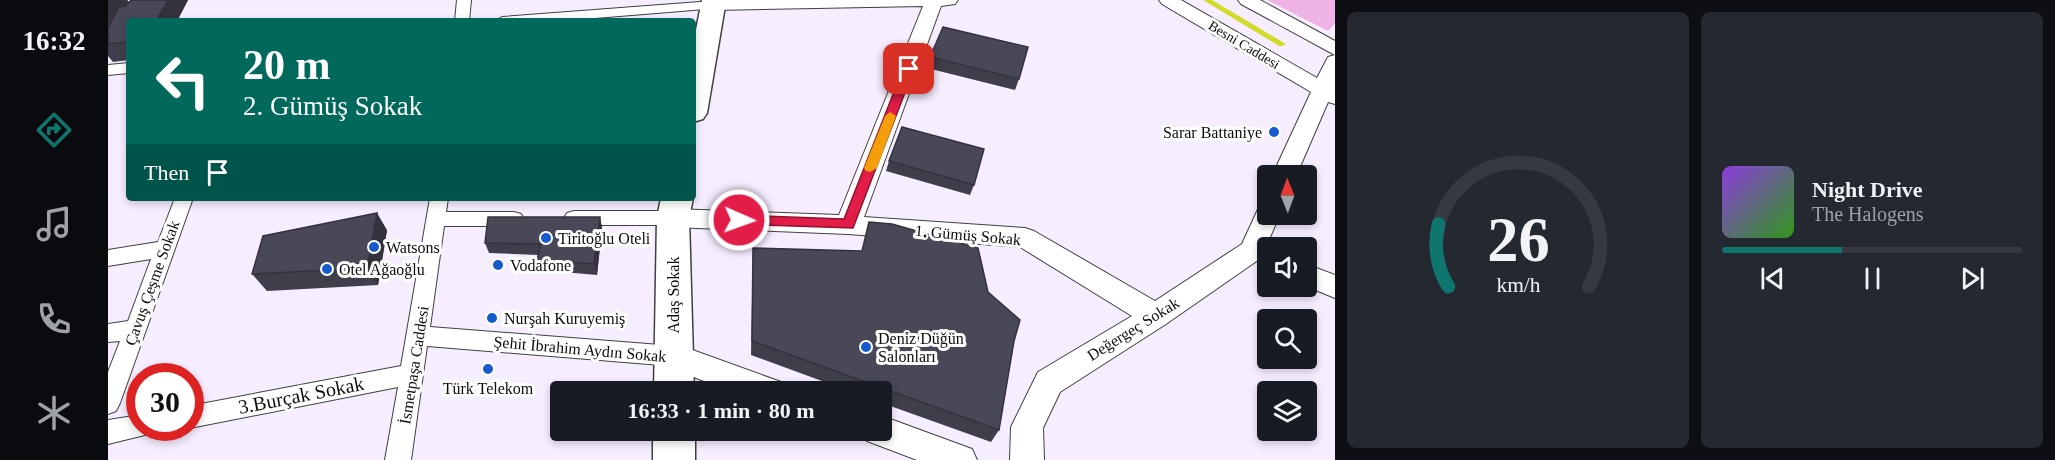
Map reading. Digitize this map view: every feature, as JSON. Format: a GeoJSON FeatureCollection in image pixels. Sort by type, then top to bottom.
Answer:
{"type":"FeatureCollection","features":[{"type":"Feature","properties":{"kind":"street"},"geometry":{"type":"LineString","coordinates":[[462,18],[464,0]]}},
{"type":"Feature","properties":{"kind":"street","name":"Besni Caddesi"},"geometry":{"type":"LineString","coordinates":[[1168,0],[1327,94]]}},
{"type":"Feature","properties":{"kind":"street"},"geometry":{"type":"LineString","coordinates":[[1247,0],[1335,49]]}},
{"type":"Feature","properties":{"kind":"street"},"geometry":{"type":"LineString","coordinates":[[537,18],[713,3],[939,1],[848,225]]}},
{"type":"Feature","properties":{"kind":"street"},"geometry":{"type":"LineString","coordinates":[[696,96],[713,3]]}},
{"type":"Feature","properties":{"kind":"street"},"geometry":{"type":"LineString","coordinates":[[1290,165],[1327,94],[1335,61]]}},
{"type":"Feature","properties":{"kind":"street"},"geometry":{"type":"LineString","coordinates":[[108,70],[126,68]]}},
{"type":"Feature","properties":{"kind":"street","name":"Çavuş Çeşme Sokak"},"geometry":{"type":"LineString","coordinates":[[108,403],[183,201]]}},
{"type":"Feature","properties":{"kind":"street","name":"1. Gümüş Sokak"},"geometry":{"type":"LineString","coordinates":[[555,219],[675,208],[848,225],[1025,238],[1156,316]]}},
{"type":"Feature","properties":{"kind":"street","name":"Adaş Sokak"},"geometry":{"type":"LineString","coordinates":[[674,381],[675,208]]}},
{"type":"Feature","properties":{"kind":"street"},"geometry":{"type":"LineString","coordinates":[[438,209],[531,219]]}},
{"type":"Feature","properties":{"kind":"street","name":"İsmetpaşa Caddesi"},"geometry":{"type":"LineString","coordinates":[[398,460],[438,209]]}},
{"type":"Feature","properties":{"kind":"street"},"geometry":{"type":"LineString","coordinates":[[108,258],[165,249]]}},
{"type":"Feature","properties":{"kind":"street","name":"Değergeç Sokak"},"geometry":{"type":"LineString","coordinates":[[1027,460],[1027,426],[1049,382],[1257,256]]}},
{"type":"Feature","properties":{"kind":"street"},"geometry":{"type":"LineString","coordinates":[[1317,280],[1335,287]]}},
{"type":"Feature","properties":{"kind":"street"},"geometry":{"type":"LineString","coordinates":[[108,333],[136,328]]}},
{"type":"Feature","properties":{"kind":"street","name":"Şehit İbrahim Aydın Sokak"},"geometry":{"type":"LineString","coordinates":[[419,336],[673,356],[740,381]]}},
{"type":"Feature","properties":{"kind":"street","name":"3.Burçak Sokak"},"geometry":{"type":"LineString","coordinates":[[204,414],[412,374]]}},
{"type":"Feature","properties":{"kind":"street"},"geometry":{"type":"LineString","coordinates":[[108,432],[126,429]]}},
{"type":"Feature","properties":{"kind":"street"},"geometry":{"type":"LineString","coordinates":[[892,435],[960,460]]}},
{"type":"Feature","properties":{"kind":"street"},"geometry":{"type":"LineString","coordinates":[[674,441],[674,460]]}},
{"type":"Feature","properties":{"kind":"shaded area"},"geometry":{"type":"Polygon","coordinates":[[[1267,0],[1335,0],[1335,23],[1328,31],[1267,0]]]}},
{"type":"Feature","properties":{"kind":"building"},"geometry":{"type":"Polygon","coordinates":[[[131,0],[168,0],[158,18],[126,18],[126,42],[108,44],[108,28],[119,7],[126,6],[131,0]]]}},
{"type":"Feature","properties":{"kind":"building"},"geometry":{"type":"Polygon","coordinates":[[[943,27],[1028,47],[1019,79],[930,57],[943,27]]]}},
{"type":"Feature","properties":{"kind":"building"},"geometry":{"type":"Polygon","coordinates":[[[902,127],[984,149],[974,185],[889,161],[902,127]]]}},
{"type":"Feature","properties":{"kind":"building"},"geometry":{"type":"Polygon","coordinates":[[[377,213],[367,268],[252,274],[263,236],[377,213]]]}},
{"type":"Feature","properties":{"kind":"building","name":"Tiritoğlu Oteli"},"geometry":{"type":"Polygon","coordinates":[[[488,217],[600,217],[594,264],[537,260],[541,244],[485,243],[488,217]]]}},
{"type":"Feature","properties":{"kind":"building"},"geometry":{"type":"Polygon","coordinates":[[[869,222],[892,224],[978,248],[988,292],[1020,320],[1014,341],[999,430],[892,391],[892,381],[863,381],[752,341],[753,248],[862,251],[869,222]]]}},
{"type":"Feature","properties":{"kind":"waterway"},"geometry":{"type":"LineString","coordinates":[[1207,0],[1282,44]]}},
{"type":"Feature","properties":{"kind":"slow traffic"},"geometry":{"type":"LineString","coordinates":[[870,168],[890,116]]}},
{"type":"Feature","properties":{"kind":"place","name":"Sarar Battaniye"},"geometry":{"type":"Point","coordinates":[1274,132]}},
{"type":"Feature","properties":{"kind":"place","name":"Tiritoğlu Oteli"},"geometry":{"type":"Point","coordinates":[546,238]}},
{"type":"Feature","properties":{"kind":"place","name":"Watsons"},"geometry":{"type":"Point","coordinates":[374,247]}},
{"type":"Feature","properties":{"kind":"place","name":"Vodafone"},"geometry":{"type":"Point","coordinates":[498,265]}},
{"type":"Feature","properties":{"kind":"place","name":"Otel Ağaoğlu"},"geometry":{"type":"Point","coordinates":[327,269]}},
{"type":"Feature","properties":{"kind":"place","name":"Nurşah Kuruyemiş"},"geometry":{"type":"Point","coordinates":[492,318]}},
{"type":"Feature","properties":{"kind":"place","name":"Deniz Düğün Salonları"},"geometry":{"type":"Point","coordinates":[866,347]}},
{"type":"Feature","properties":{"kind":"place","name":"Türk Telekom"},"geometry":{"type":"Point","coordinates":[488,369]}},
{"type":"Feature","properties":{"kind":"route"},"geometry":{"type":"LineString","coordinates":[[739,220],[848,225],[909,69]]}}]}
